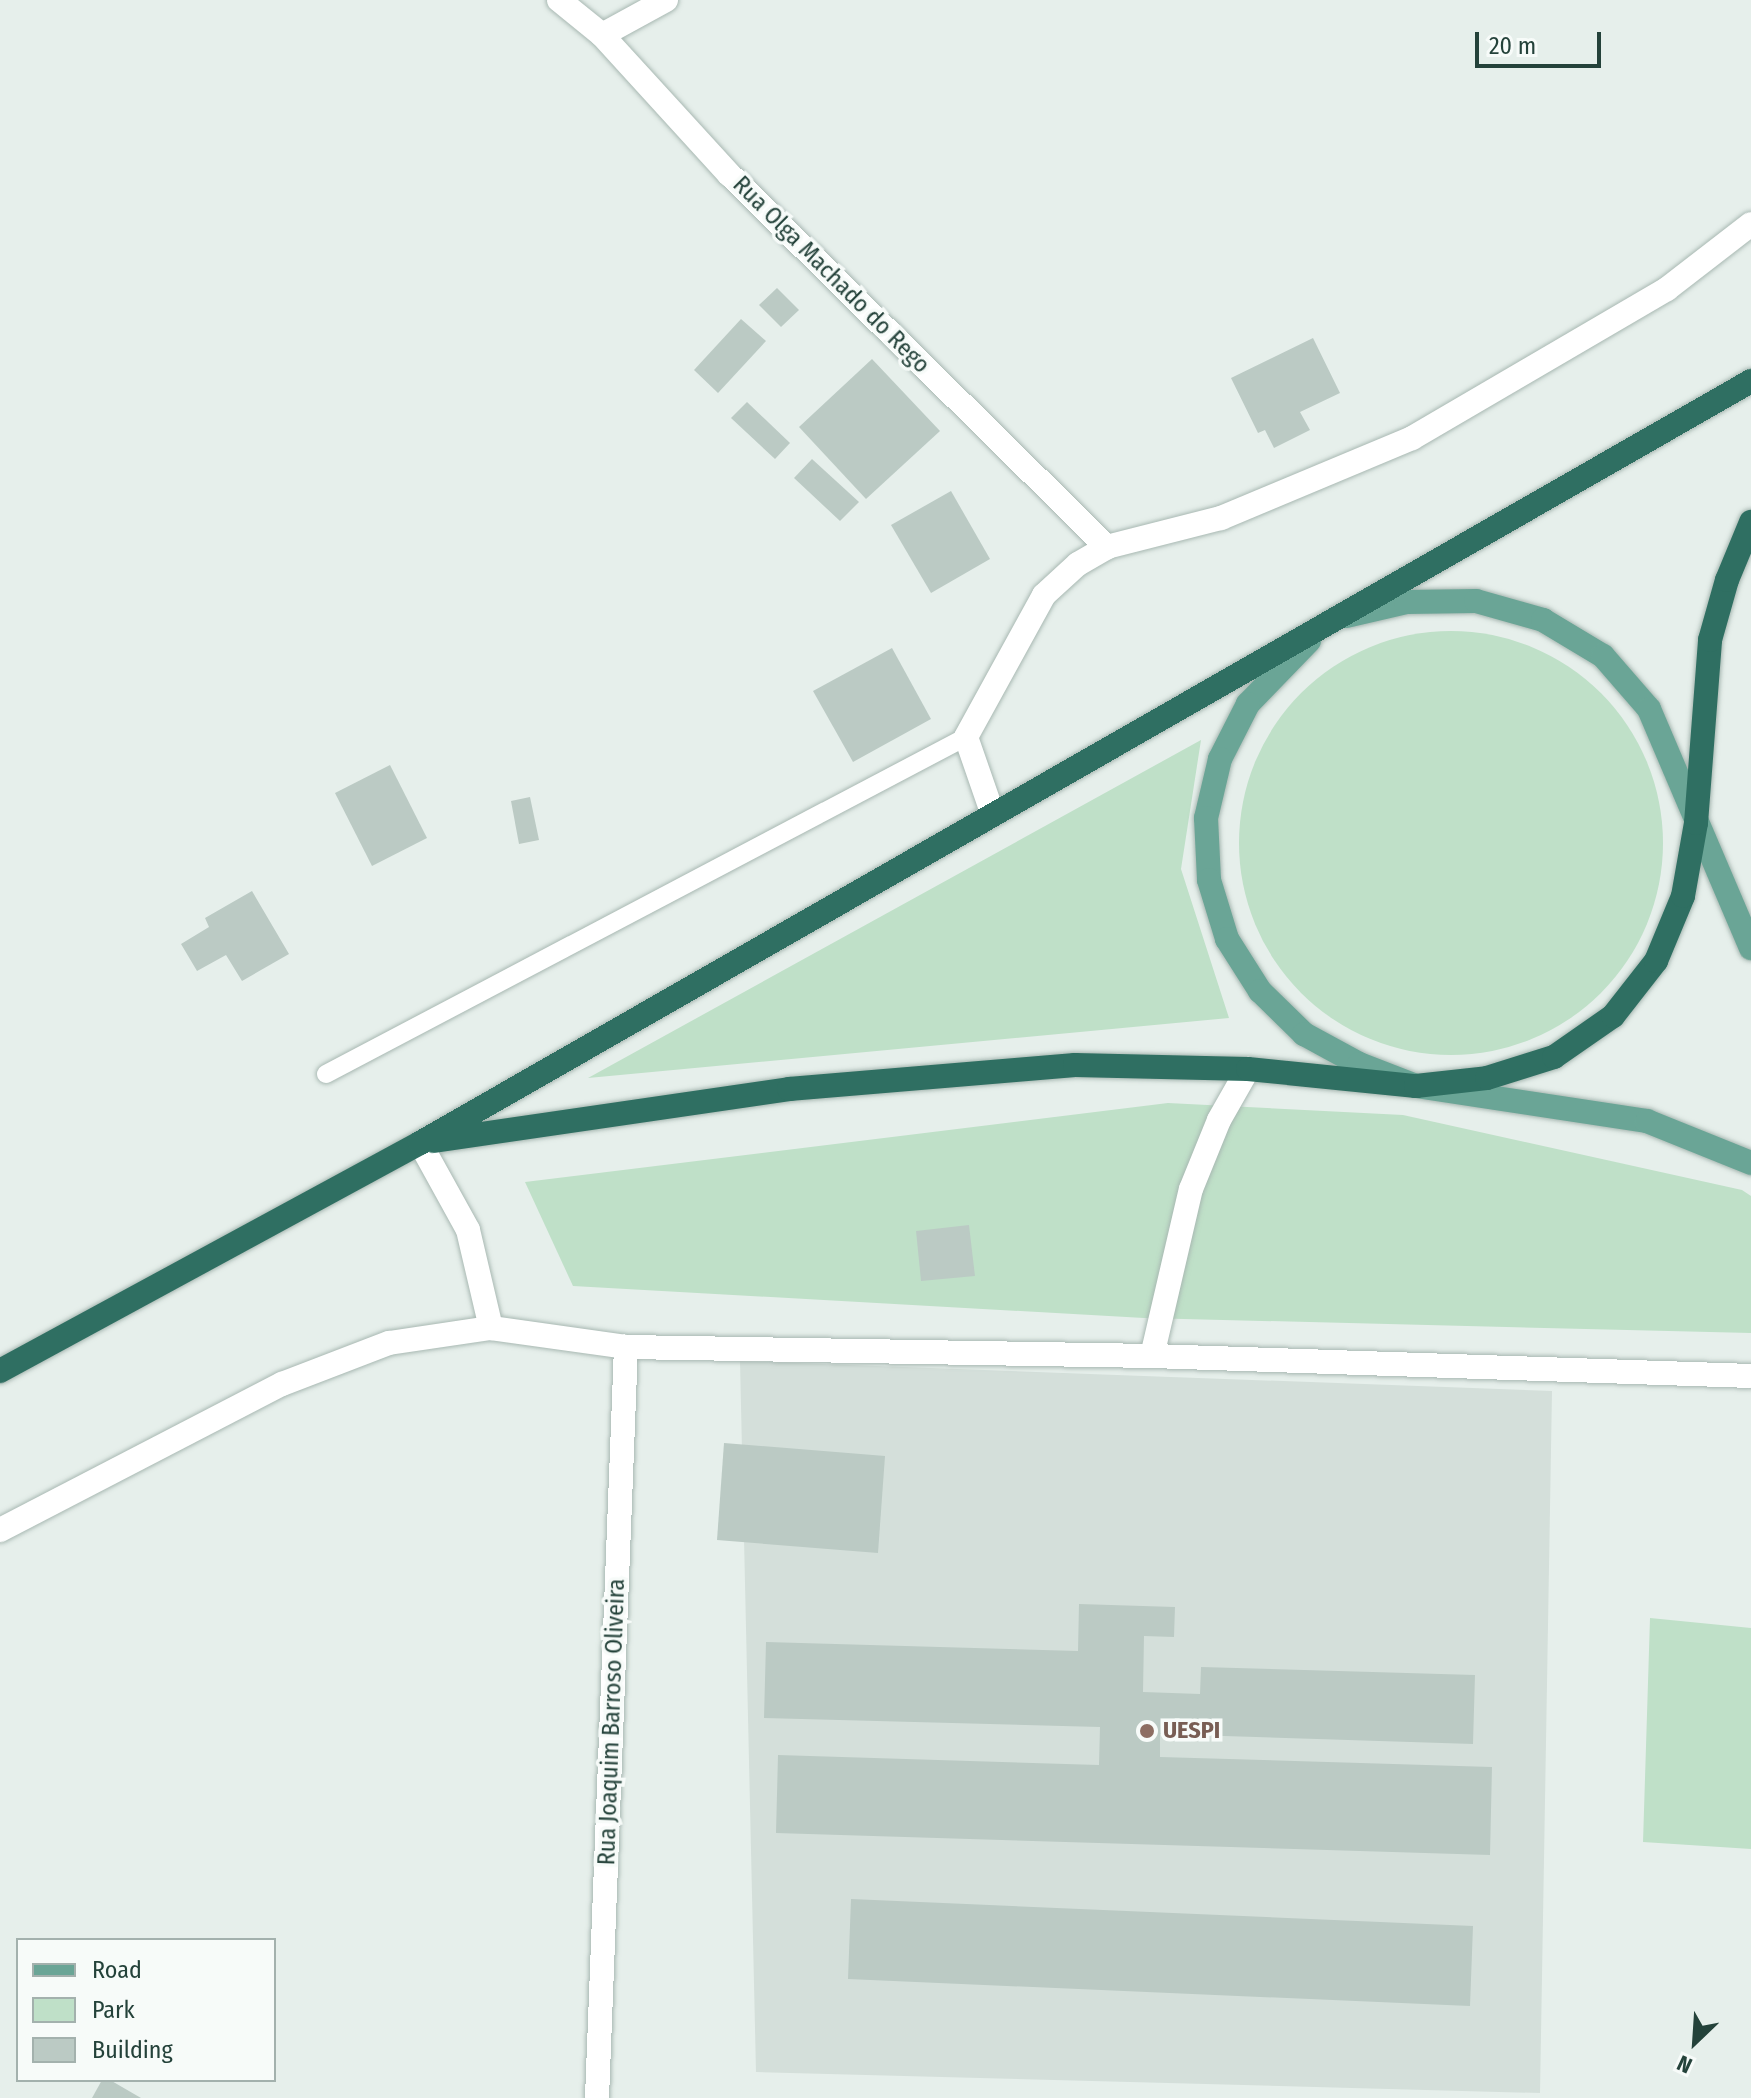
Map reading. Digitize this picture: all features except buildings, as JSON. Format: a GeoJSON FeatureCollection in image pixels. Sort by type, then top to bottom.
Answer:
{"type":"FeatureCollection","features":[{"type":"Feature","properties":{"kind":"highway"},"geometry":{"type":"LineString","coordinates":[[0,1371],[420,1143],[992,812],[1751,381]]}},
{"type":"Feature","properties":{"kind":"highway"},"geometry":{"type":"LineString","coordinates":[[420,1143],[789,1089],[1075,1065],[1248,1069],[1416,1086],[1487,1078],[1554,1057],[1613,1016],[1656,961],[1683,896],[1696,823],[1710,640],[1727,580],[1751,522]]}},
{"type":"Feature","properties":{"kind":"main road"},"geometry":{"type":"LineString","coordinates":[[1751,948],[1649,709],[1603,656],[1543,620],[1476,601],[1406,602],[1335,619],[1288,658],[1248,704],[1220,759],[1206,818],[1209,880],[1227,939],[1260,991],[1304,1034],[1359,1064],[1416,1086],[1647,1121],[1751,1163]]}},
{"type":"Feature","properties":{"kind":"street","name":"Rua Olga Machado do Rego"},"geometry":{"type":"LineString","coordinates":[[559,0],[602,35],[730,175],[1107,547]]}},
{"type":"Feature","properties":{"kind":"street"},"geometry":{"type":"LineString","coordinates":[[602,35],[666,0]]}},
{"type":"Feature","properties":{"kind":"street"},"geometry":{"type":"LineString","coordinates":[[992,812],[966,737],[1044,595],[1078,564],[1107,547],[1221,518],[1412,438],[1667,289],[1751,224]]}},
{"type":"Feature","properties":{"kind":"street"},"geometry":{"type":"LineString","coordinates":[[1152,1356],[1191,1189],[1219,1120],[1248,1069]]}},
{"type":"Feature","properties":{"kind":"street"},"geometry":{"type":"LineString","coordinates":[[420,1143],[468,1230],[491,1328]]}},
{"type":"Feature","properties":{"kind":"street"},"geometry":{"type":"LineString","coordinates":[[0,1530],[282,1384],[389,1343],[491,1328],[626,1347],[1152,1356],[1751,1376]]}},
{"type":"Feature","properties":{"kind":"street","name":"Rua Joaquim Barroso Oliveira"},"geometry":{"type":"LineString","coordinates":[[597,2098],[626,1347]]}},
{"type":"Feature","properties":{"kind":"lane"},"geometry":{"type":"LineString","coordinates":[[326,1074],[966,737]]}},
{"type":"Feature","properties":{"kind":"shaded area","name":"UESPI"},"geometry":{"type":"Polygon","coordinates":[[[740,1361],[1552,1391],[1540,2093],[756,2072],[740,1361]]]}},
{"type":"Feature","properties":{"kind":"green space"},"geometry":{"type":"Polygon","coordinates":[[[1451,631],[1492,635],[1532,647],[1569,667],[1601,693],[1627,725],[1647,762],[1659,802],[1663,843],[1659,884],[1647,924],[1627,961],[1601,993],[1569,1019],[1532,1039],[1492,1051],[1451,1055],[1410,1051],[1370,1039],[1333,1019],[1301,993],[1275,961],[1255,924],[1243,884],[1239,843],[1243,802],[1255,762],[1275,725],[1301,693],[1333,667],[1370,647],[1410,635],[1451,631]]]}},
{"type":"Feature","properties":{"kind":"green space"},"geometry":{"type":"Polygon","coordinates":[[[1201,740],[1181,869],[1229,1018],[588,1078],[1201,740]]]}},
{"type":"Feature","properties":{"kind":"green space"},"geometry":{"type":"Polygon","coordinates":[[[1168,1103],[1403,1115],[1742,1190],[1751,1196],[1751,1333],[1144,1318],[573,1286],[525,1182],[1168,1103]]]}},
{"type":"Feature","properties":{"kind":"green space"},"geometry":{"type":"Polygon","coordinates":[[[1650,1618],[1751,1628],[1751,1849],[1643,1842],[1650,1618]]]}},
{"type":"Feature","properties":{"kind":"place","name":"UESPI"},"geometry":{"type":"Point","coordinates":[1147,1731]}}]}
